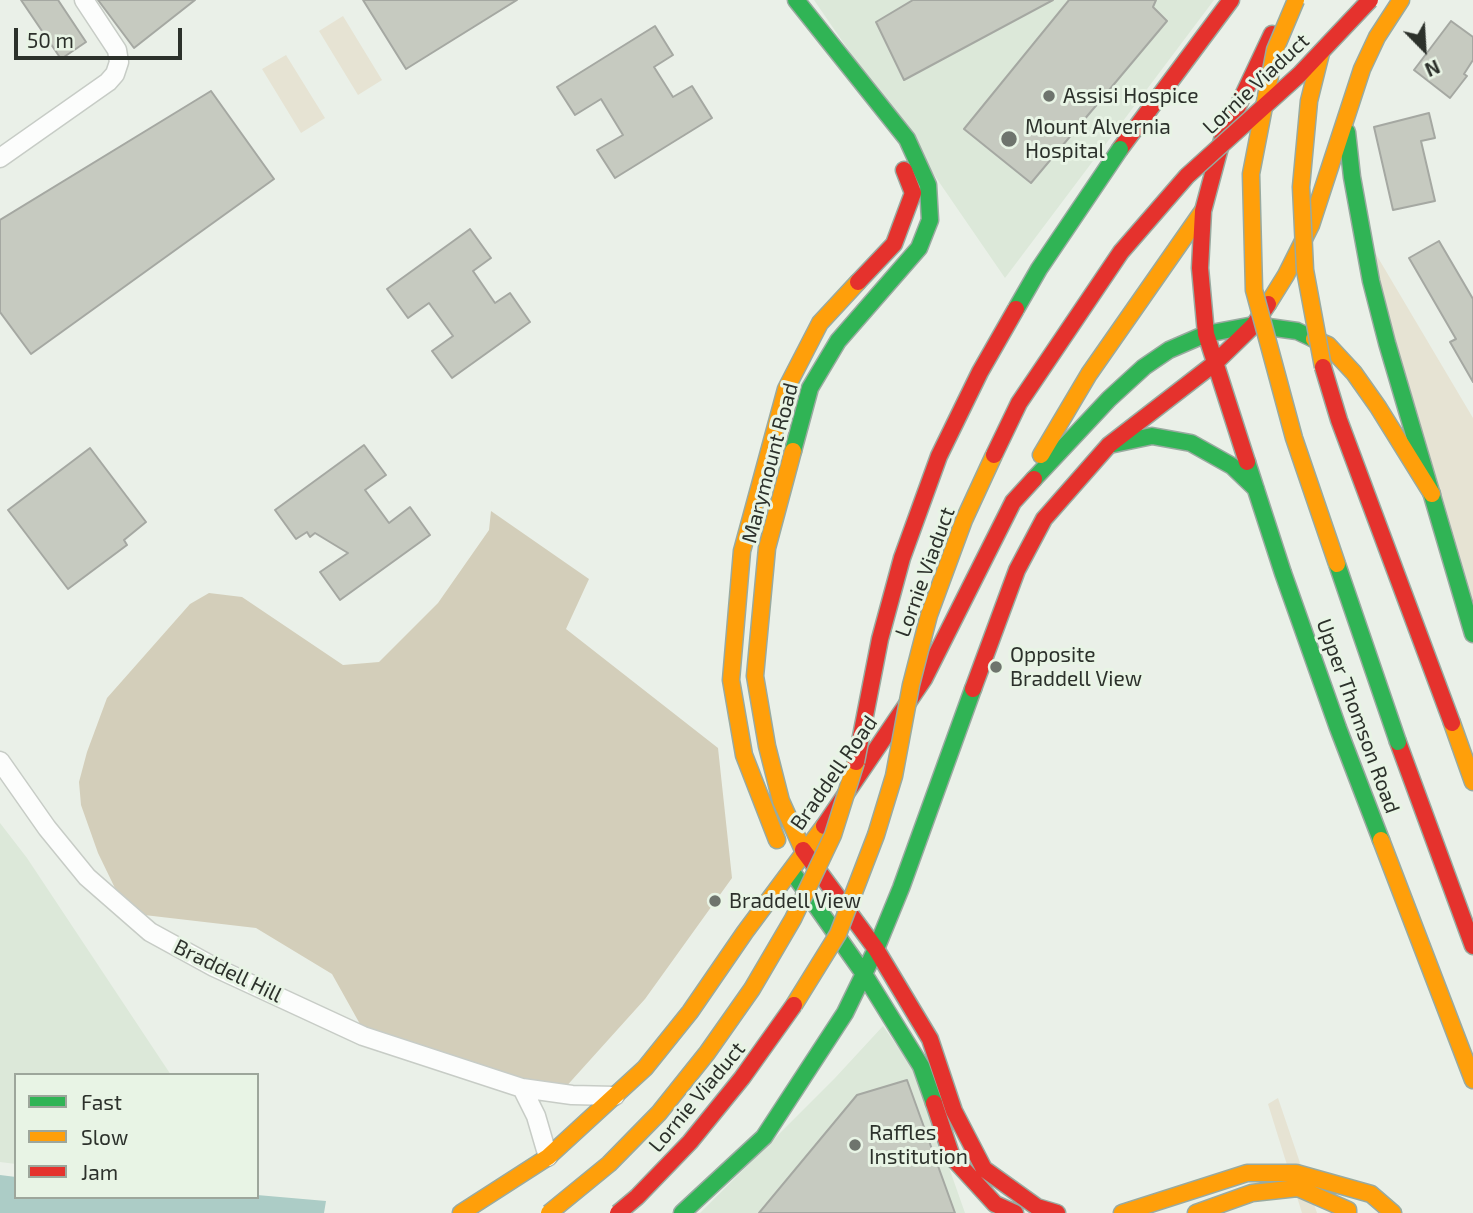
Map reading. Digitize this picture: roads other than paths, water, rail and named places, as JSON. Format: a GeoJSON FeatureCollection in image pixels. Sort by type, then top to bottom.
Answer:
{"type":"FeatureCollection","features":[{"type":"Feature","properties":{"kind":"main road","name":"Marymount Road"},"geometry":{"type":"LineString","coordinates":[[777,0],[894,147],[913,193],[894,244],[820,323],[786,389],[742,551],[731,680],[744,755],[790,870],[864,974],[921,1066],[952,1157],[995,1204],[1015,1213]]}},
{"type":"Feature","properties":{"kind":"main road","name":"Marymount Road"},"geometry":{"type":"LineString","coordinates":[[796,0],[907,139],[928,185],[930,220],[919,248],[838,341],[810,388],[767,548],[755,676],[767,746],[781,801],[804,853],[876,949],[930,1038],[954,1111],[984,1169],[1037,1207],[1057,1213]]}},
{"type":"Feature","properties":{"kind":"main road","name":"Lornie Viaduct"},"geometry":{"type":"LineString","coordinates":[[549,1213],[609,1164],[659,1113],[708,1053],[745,1000],[793,919],[833,835],[850,787],[863,734],[880,639],[902,558],[939,456],[980,372],[1039,269],[1120,149],[1231,0]]}},
{"type":"Feature","properties":{"kind":"main road"},"geometry":{"type":"LineString","coordinates":[[1013,502],[1089,374],[1203,211],[1222,140],[1272,34],[1296,0]]}},
{"type":"Feature","properties":{"kind":"main road"},"geometry":{"type":"LineString","coordinates":[[1296,0],[1275,50],[1251,174],[1254,290],[1294,438],[1398,742],[1473,946]]}},
{"type":"Feature","properties":{"kind":"main road","name":"Lornie Viaduct"},"geometry":{"type":"LineString","coordinates":[[618,1213],[638,1197],[690,1142],[742,1078],[790,1011],[838,934],[876,835],[894,776],[917,660],[929,615],[964,520],[1019,402],[1121,252],[1187,176],[1300,74],[1370,0]]}},
{"type":"Feature","properties":{"kind":"main road"},"geometry":{"type":"LineString","coordinates":[[682,1213],[764,1137],[845,1013],[876,949],[901,888],[1017,570],[1044,519],[1109,445],[1162,401],[1215,363],[1254,325],[1286,275],[1311,225],[1362,69],[1377,37],[1401,0]]}},
{"type":"Feature","properties":{"kind":"main road"},"geometry":{"type":"LineString","coordinates":[[1337,12],[1326,36],[1309,102],[1301,187],[1305,270],[1320,352],[1339,420],[1473,782]]}},
{"type":"Feature","properties":{"kind":"main road"},"geometry":{"type":"LineString","coordinates":[[1346,122],[1352,177],[1371,281],[1473,634]]}},
{"type":"Feature","properties":{"kind":"main road","name":"Upper Thomson Road"},"geometry":{"type":"LineString","coordinates":[[1203,211],[1200,268],[1206,334],[1215,363],[1338,728],[1473,1080]]}},
{"type":"Feature","properties":{"kind":"main road","name":"Braddell Road"},"geometry":{"type":"LineString","coordinates":[[461,1213],[548,1157],[645,1068],[690,1012],[924,679],[1013,502],[1109,399],[1144,367],[1169,350],[1206,334],[1254,325],[1297,331],[1328,345],[1360,381],[1432,494]]}},
{"type":"Feature","properties":{"kind":"main road"},"geometry":{"type":"LineString","coordinates":[[1109,445],[1152,436],[1191,443],[1232,466],[1256,489]]}},
{"type":"Feature","properties":{"kind":"main road"},"geometry":{"type":"LineString","coordinates":[[1122,1213],[1247,1173],[1296,1173],[1371,1194],[1393,1213]]}},
{"type":"Feature","properties":{"kind":"main road"},"geometry":{"type":"LineString","coordinates":[[1196,1213],[1252,1193],[1298,1188],[1348,1210],[1349,1213]]}},
{"type":"Feature","properties":{"kind":"street"},"geometry":{"type":"LineString","coordinates":[[0,158],[108,82],[115,74],[119,62],[117,50],[84,0]]}},
{"type":"Feature","properties":{"kind":"street","name":"Braddell Hill"},"geometry":{"type":"LineString","coordinates":[[0,761],[47,828],[87,877],[150,932],[239,979],[363,1037],[522,1088],[572,1095],[615,1096]]}},
{"type":"Feature","properties":{"kind":"street"},"geometry":{"type":"LineString","coordinates":[[522,1088],[536,1116],[548,1157]]}},
{"type":"Feature","properties":{"kind":"water"},"geometry":{"type":"Polygon","coordinates":[[[0,1175],[14,1177],[14,1199],[259,1199],[259,1195],[326,1201],[324,1213],[0,1213],[0,1175]]]}},
{"type":"Feature","properties":{"kind":"place","name":"Assisi Hospice"},"geometry":{"type":"Point","coordinates":[1049,96]}},
{"type":"Feature","properties":{"kind":"place","name":"Mount Alvernia Hospital"},"geometry":{"type":"Point","coordinates":[1009,139]}},
{"type":"Feature","properties":{"kind":"place","name":"Opposite Braddell View"},"geometry":{"type":"Point","coordinates":[996,667]}},
{"type":"Feature","properties":{"kind":"place","name":"Braddell View"},"geometry":{"type":"Point","coordinates":[715,901]}},
{"type":"Feature","properties":{"kind":"place","name":"Raffles Institution"},"geometry":{"type":"Point","coordinates":[855,1145]}}]}
